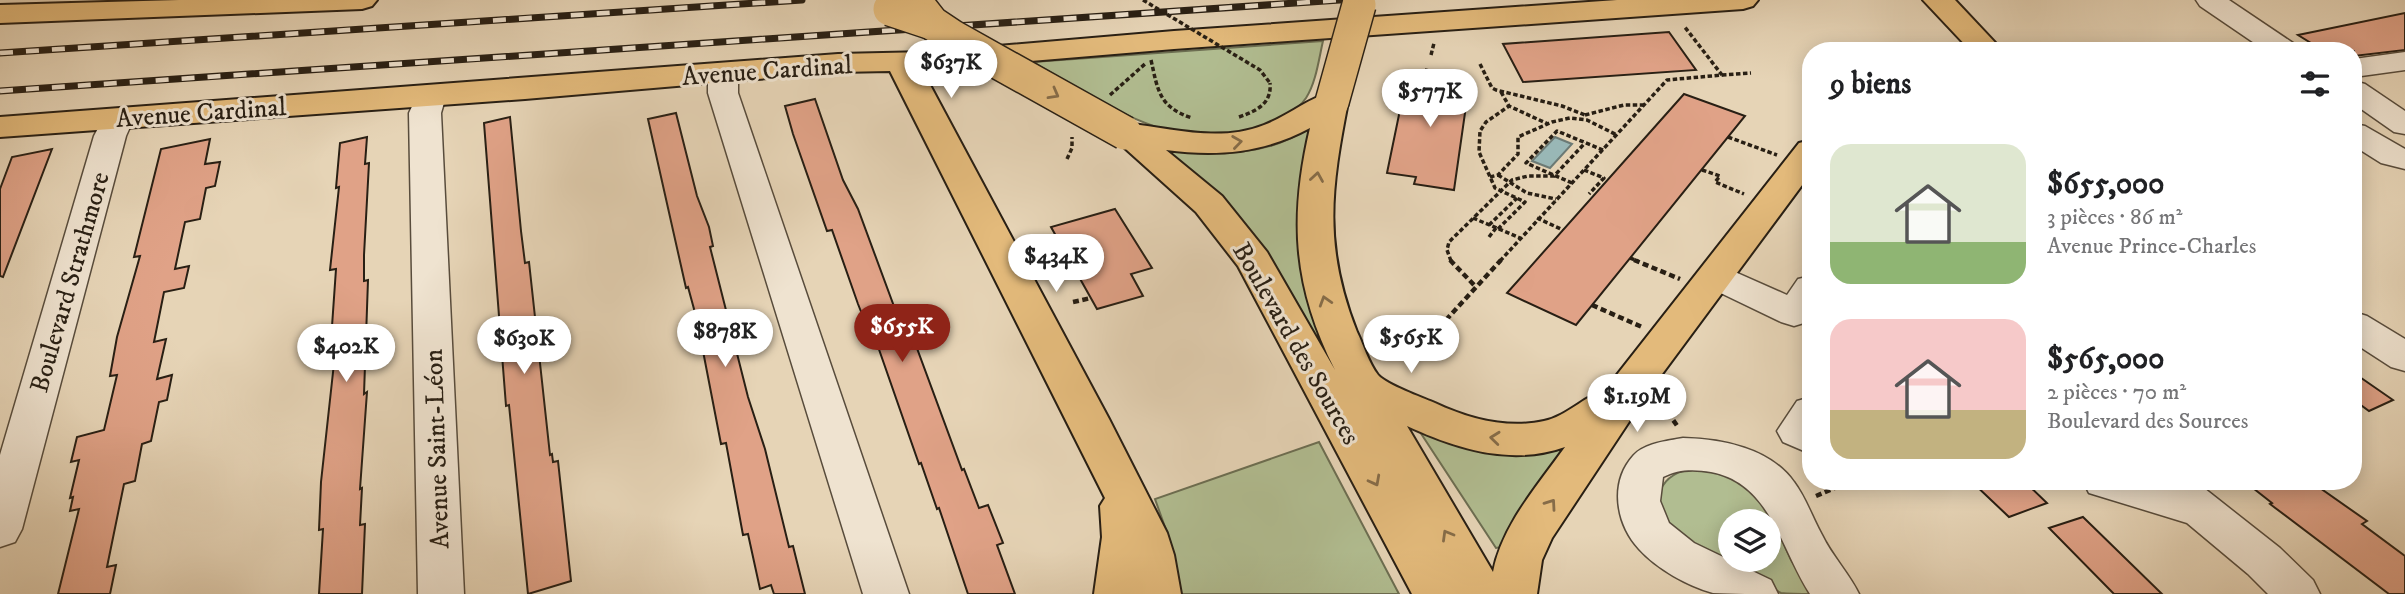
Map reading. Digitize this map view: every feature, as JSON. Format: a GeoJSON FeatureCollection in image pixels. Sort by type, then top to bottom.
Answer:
{"type":"FeatureCollection","features":[{"type":"Feature","properties":{"kind":"main road"},"geometry":{"type":"LineString","coordinates":[[0,14],[362,0]]}},
{"type":"Feature","properties":{"kind":"main road","name":"Boulevard des Sources"},"geometry":{"type":"LineString","coordinates":[[869,0],[923,12],[975,50],[1125,133],[1209,204],[1254,261],[1437,594]]}},
{"type":"Feature","properties":{"kind":"main road"},"geometry":{"type":"LineString","coordinates":[[1157,594],[1151,555],[1144,533],[912,79],[962,58],[1186,39],[1743,0]]}},
{"type":"Feature","properties":{"kind":"main road"},"geometry":{"type":"LineString","coordinates":[[1938,0],[1979,42]]}},
{"type":"Feature","properties":{"kind":"main road","name":"Boulevard des Sources"},"geometry":{"type":"LineString","coordinates":[[1360,2],[1319,117],[1314,224],[1317,264],[1331,318],[1363,386],[1481,594]]}},
{"type":"Feature","properties":{"kind":"main road","name":"Avenue Cardinal"},"geometry":{"type":"LineString","coordinates":[[0,127],[850,62],[912,79]]}},
{"type":"Feature","properties":{"kind":"main road"},"geometry":{"type":"LineString","coordinates":[[1125,133],[1186,143],[1230,144],[1271,135],[1319,117]]}},
{"type":"Feature","properties":{"kind":"main road"},"geometry":{"type":"LineString","coordinates":[[1513,594],[1519,560],[1533,529],[1643,387],[1701,278],[1796,153]]}},
{"type":"Feature","properties":{"kind":"main road"},"geometry":{"type":"LineString","coordinates":[[1363,386],[1457,431],[1518,440],[1562,433],[1581,426],[1613,402],[1643,387]]}},
{"type":"Feature","properties":{"kind":"main road"},"geometry":{"type":"LineString","coordinates":[[1118,594],[1125,537],[1120,486]]}},
{"type":"Feature","properties":{"kind":"street"},"geometry":{"type":"LineString","coordinates":[[2186,0],[2241,42]]}},
{"type":"Feature","properties":{"kind":"street"},"geometry":{"type":"LineString","coordinates":[[2210,0],[2273,42]]}},
{"type":"Feature","properties":{"kind":"street"},"geometry":{"type":"LineString","coordinates":[[2362,67],[2405,61]]}},
{"type":"Feature","properties":{"kind":"street"},"geometry":{"type":"LineString","coordinates":[[723,72],[723,93],[886,594]]}},
{"type":"Feature","properties":{"kind":"street"},"geometry":{"type":"LineString","coordinates":[[2362,95],[2405,125]]}},
{"type":"Feature","properties":{"kind":"street","name":"Avenue Saint-Léon"},"geometry":{"type":"LineString","coordinates":[[431,96],[425,113],[441,594]]}},
{"type":"Feature","properties":{"kind":"street","name":"Boulevard Strathmore"},"geometry":{"type":"LineString","coordinates":[[0,526],[7,480],[110,136],[118,118]]}},
{"type":"Feature","properties":{"kind":"street"},"geometry":{"type":"LineString","coordinates":[[2362,138],[2393,156],[2405,159]]}},
{"type":"Feature","properties":{"kind":"street"},"geometry":{"type":"LineString","coordinates":[[1701,278],[1794,313],[1802,306]]}},
{"type":"Feature","properties":{"kind":"street"},"geometry":{"type":"LineString","coordinates":[[2362,330],[2405,357]]}},
{"type":"Feature","properties":{"kind":"street"},"geometry":{"type":"LineString","coordinates":[[1755,594],[1726,576],[1686,559],[1656,539],[1647,525],[1638,498],[1638,487],[1651,465],[1661,458],[1690,452],[1727,459],[1758,472],[1781,495],[1815,563],[1836,594]]}},
{"type":"Feature","properties":{"kind":"street"},"geometry":{"type":"LineString","coordinates":[[2134,490],[2201,510]]}},
{"type":"Feature","properties":{"kind":"street"},"geometry":{"type":"LineString","coordinates":[[2176,490],[2264,561],[2297,594]]}},
{"type":"Feature","properties":{"kind":"path"},"geometry":{"type":"LineString","coordinates":[[1143,0],[1265,75],[1271,88],[1267,102],[1251,113],[1235,118]]}},
{"type":"Feature","properties":{"kind":"path"},"geometry":{"type":"LineString","coordinates":[[1684,24],[1722,75]]}},
{"type":"Feature","properties":{"kind":"path"},"geometry":{"type":"LineString","coordinates":[[1149,52],[1159,96],[1174,111],[1200,119]]}},
{"type":"Feature","properties":{"kind":"path"},"geometry":{"type":"LineString","coordinates":[[1480,64],[1492,88],[1562,106],[1585,115]]}},
{"type":"Feature","properties":{"kind":"path"},"geometry":{"type":"LineString","coordinates":[[1447,320],[1537,218],[1604,150],[1667,80],[1751,73]]}},
{"type":"Feature","properties":{"kind":"path"},"geometry":{"type":"LineString","coordinates":[[1502,92],[1509,106],[1549,124]]}},
{"type":"Feature","properties":{"kind":"path"},"geometry":{"type":"LineString","coordinates":[[1489,177],[1498,175],[1518,154],[1518,137],[1549,124],[1624,105],[1644,105]]}},
{"type":"Feature","properties":{"kind":"path"},"geometry":{"type":"LineString","coordinates":[[1489,237],[1525,202],[1495,188],[1479,153],[1477,135],[1487,119],[1509,106]]}},
{"type":"Feature","properties":{"kind":"path"},"geometry":{"type":"LineString","coordinates":[[1578,118],[1586,119],[1606,132],[1617,135]]}},
{"type":"Feature","properties":{"kind":"path"},"geometry":{"type":"LineString","coordinates":[[1572,183],[1525,163],[1557,131],[1604,150]]}},
{"type":"Feature","properties":{"kind":"path"},"geometry":{"type":"LineString","coordinates":[[1728,137],[1796,153]]}},
{"type":"Feature","properties":{"kind":"path"},"geometry":{"type":"LineString","coordinates":[[1476,287],[1450,263],[1447,250],[1449,242],[1509,182],[1518,177],[1554,176],[1586,143]]}},
{"type":"Feature","properties":{"kind":"path"},"geometry":{"type":"LineString","coordinates":[[1584,170],[1604,178],[1589,194]]}},
{"type":"Feature","properties":{"kind":"path"},"geometry":{"type":"LineString","coordinates":[[1702,170],[1720,176],[1715,182],[1750,196]]}},
{"type":"Feature","properties":{"kind":"path"},"geometry":{"type":"LineString","coordinates":[[1498,175],[1527,193],[1556,199]]}},
{"type":"Feature","properties":{"kind":"path"},"geometry":{"type":"LineString","coordinates":[[1489,225],[1517,198]]}},
{"type":"Feature","properties":{"kind":"path"},"geometry":{"type":"LineString","coordinates":[[1473,218],[1520,238]]}},
{"type":"Feature","properties":{"kind":"path"},"geometry":{"type":"LineString","coordinates":[[1537,218],[1563,230]]}},
{"type":"Feature","properties":{"kind":"path"},"geometry":{"type":"LineString","coordinates":[[1050,260],[1068,256]]}},
{"type":"Feature","properties":{"kind":"path"},"geometry":{"type":"LineString","coordinates":[[1630,258],[1701,278]]}},
{"type":"Feature","properties":{"kind":"path"},"geometry":{"type":"LineString","coordinates":[[1073,302],[1091,298]]}},
{"type":"Feature","properties":{"kind":"path"},"geometry":{"type":"LineString","coordinates":[[1592,305],[1646,329]]}},
{"type":"Feature","properties":{"kind":"path"},"geometry":{"type":"LineString","coordinates":[[1643,387],[1684,436]]}},
{"type":"Feature","properties":{"kind":"path"},"geometry":{"type":"LineString","coordinates":[[1805,501],[1830,490]]}},
{"type":"Feature","properties":{"kind":"green space"},"geometry":{"type":"Polygon","coordinates":[[[1323,41],[1312,85],[1302,103],[1291,113],[1270,123],[1225,135],[1195,135],[1166,130],[1139,120],[1112,108],[1033,62],[1323,41]]]}},
{"type":"Feature","properties":{"kind":"green space"},"geometry":{"type":"Polygon","coordinates":[[[1309,128],[1314,130],[1302,176],[1298,223],[1350,396],[1166,153],[1223,153],[1259,149],[1293,137],[1309,128]]]}},
{"type":"Feature","properties":{"kind":"green space"},"geometry":{"type":"Polygon","coordinates":[[[1424,429],[1570,443],[1502,547],[1496,548],[1420,432],[1424,429]]]}},
{"type":"Feature","properties":{"kind":"green space"},"geometry":{"type":"Polygon","coordinates":[[[1319,442],[1399,594],[1176,594],[1171,544],[1155,499],[1319,442]]]}},
{"type":"Feature","properties":{"kind":"green space"},"geometry":{"type":"Polygon","coordinates":[[[1702,467],[1741,480],[1768,509],[1718,509],[1718,555],[1685,540],[1670,527],[1662,515],[1659,494],[1669,478],[1702,467]]]}},
{"type":"Feature","properties":{"kind":"green space"},"geometry":{"type":"Polygon","coordinates":[[[1781,538],[1791,560],[1813,594],[1781,593],[1750,572],[1781,572],[1781,538]]]}},
{"type":"Feature","properties":{"kind":"water"},"geometry":{"type":"Polygon","coordinates":[[[1555,137],[1572,144],[1550,168],[1532,161],[1555,137]]]}},
{"type":"Feature","properties":{"kind":"building"},"geometry":{"type":"Polygon","coordinates":[[[2405,13],[2405,50],[2362,55],[2362,42],[2309,42],[2298,35],[2405,13]]]}},
{"type":"Feature","properties":{"kind":"building"},"geometry":{"type":"Polygon","coordinates":[[[1669,32],[1696,70],[1523,82],[1503,44],[1669,32]]]}},
{"type":"Feature","properties":{"kind":"building"},"geometry":{"type":"Polygon","coordinates":[[[1408,71],[1470,78],[1454,190],[1414,184],[1416,177],[1387,173],[1408,71]]]}},
{"type":"Feature","properties":{"kind":"building"},"geometry":{"type":"Polygon","coordinates":[[[1684,94],[1745,116],[1576,325],[1507,293],[1684,94]]]}},
{"type":"Feature","properties":{"kind":"building"},"geometry":{"type":"Polygon","coordinates":[[[815,99],[843,180],[858,209],[895,309],[898,308],[911,344],[915,343],[962,470],[964,469],[979,508],[988,505],[1003,543],[997,545],[1015,594],[968,594],[939,508],[937,509],[921,463],[919,464],[875,338],[872,339],[858,304],[832,230],[827,231],[793,134],[785,106],[815,99]]]}},
{"type":"Feature","properties":{"kind":"building"},"geometry":{"type":"Polygon","coordinates":[[[676,113],[697,196],[709,227],[713,246],[710,247],[748,397],[765,449],[789,547],[793,546],[805,594],[774,594],[771,585],[760,589],[748,534],[743,535],[726,443],[721,444],[697,320],[688,287],[686,288],[648,119],[676,113]]]}},
{"type":"Feature","properties":{"kind":"building"},"geometry":{"type":"Polygon","coordinates":[[[510,117],[521,231],[525,263],[529,262],[550,455],[552,454],[553,462],[558,461],[571,581],[528,594],[509,405],[506,406],[484,123],[510,117]]]}},
{"type":"Feature","properties":{"kind":"building"},"geometry":{"type":"Polygon","coordinates":[[[367,137],[365,164],[369,163],[364,281],[368,280],[364,394],[367,392],[360,489],[362,488],[360,525],[365,524],[362,594],[319,594],[323,529],[319,530],[321,482],[335,354],[330,355],[336,269],[330,270],[339,187],[336,188],[340,143],[367,137]]]}},
{"type":"Feature","properties":{"kind":"building"},"geometry":{"type":"Polygon","coordinates":[[[210,139],[205,164],[220,162],[215,186],[206,188],[200,219],[185,222],[175,269],[189,266],[184,288],[164,292],[154,342],[166,339],[157,379],[172,375],[167,400],[159,402],[151,441],[142,444],[135,481],[124,484],[107,567],[116,565],[110,594],[58,594],[79,509],[70,511],[73,497],[70,498],[79,460],[71,462],[77,437],[104,430],[117,375],[110,376],[117,337],[140,256],[134,257],[161,149],[210,139]]]}},
{"type":"Feature","properties":{"kind":"building"},"geometry":{"type":"Polygon","coordinates":[[[52,149],[3,277],[0,276],[0,189],[12,157],[52,149]]]}},
{"type":"Feature","properties":{"kind":"building"},"geometry":{"type":"Polygon","coordinates":[[[1115,209],[1152,268],[1131,274],[1143,296],[1097,309],[1051,227],[1115,209]]]}},
{"type":"Feature","properties":{"kind":"building"},"geometry":{"type":"Polygon","coordinates":[[[2362,379],[2393,400],[2369,411],[2362,406],[2362,379]]]}},
{"type":"Feature","properties":{"kind":"building"},"geometry":{"type":"Polygon","coordinates":[[[1980,490],[2033,490],[2047,503],[2009,517],[1980,490]]]}},
{"type":"Feature","properties":{"kind":"building"},"geometry":{"type":"Polygon","coordinates":[[[2255,490],[2323,490],[2367,521],[2362,524],[2405,556],[2405,594],[2389,594],[2270,504],[2272,503],[2255,490]]]}},
{"type":"Feature","properties":{"kind":"building"},"geometry":{"type":"Polygon","coordinates":[[[2083,517],[2162,594],[2114,594],[2049,528],[2083,517]]]}},
{"type":"Feature","properties":{"kind":"railway"},"geometry":{"type":"LineString","coordinates":[[0,53],[802,0]]}},
{"type":"Feature","properties":{"kind":"railway"},"geometry":{"type":"LineString","coordinates":[[0,91],[1340,0]]}}]}
